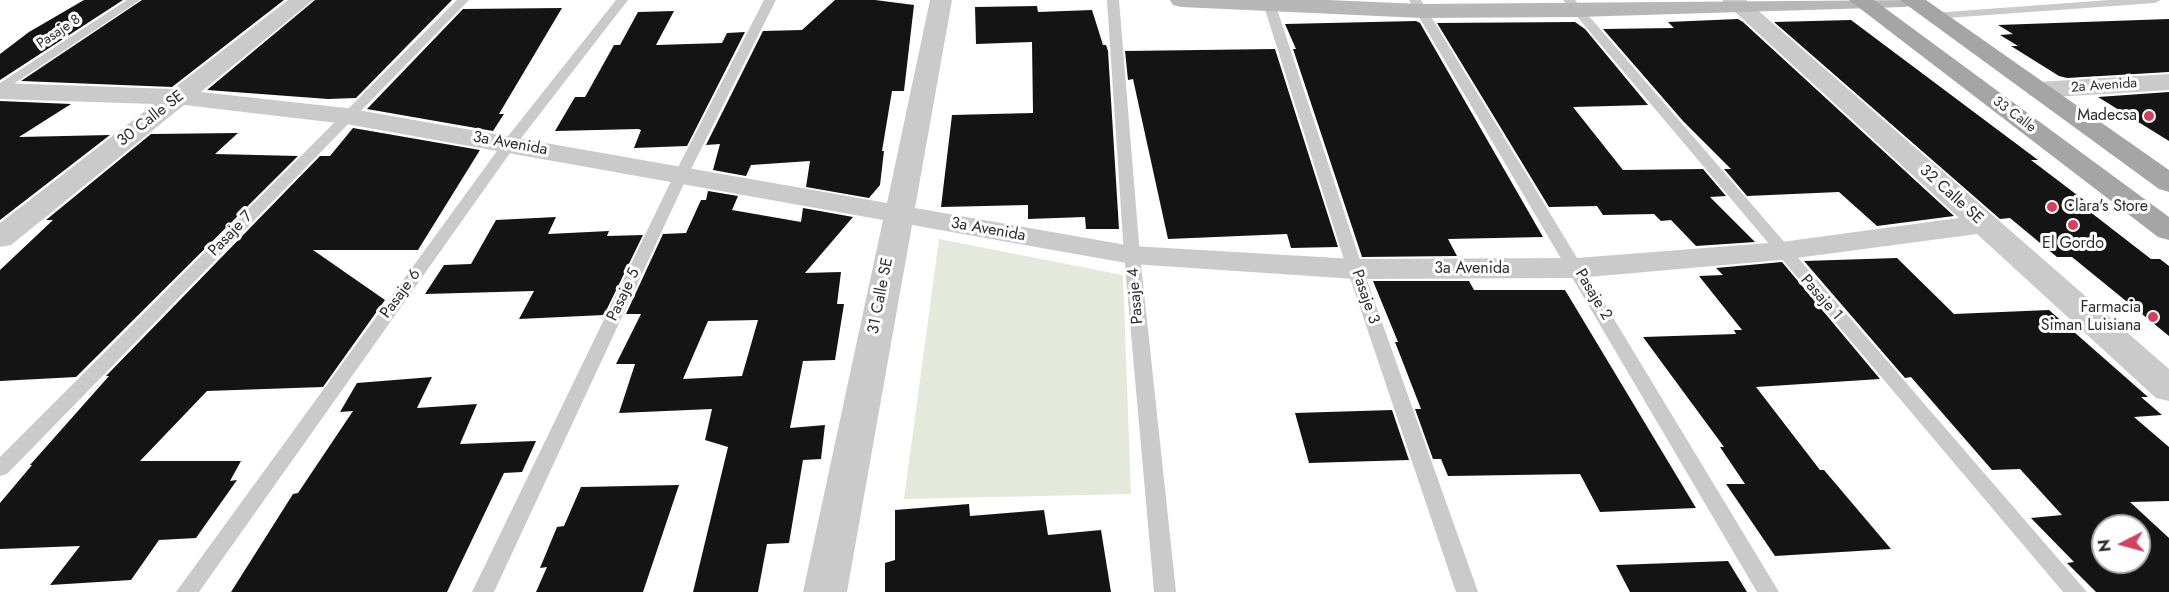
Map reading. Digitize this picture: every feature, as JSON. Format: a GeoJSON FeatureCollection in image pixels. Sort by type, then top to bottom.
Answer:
{"type":"FeatureCollection","features":[{"type":"Feature","properties":{"kind":"main road"},"geometry":{"type":"LineString","coordinates":[[1911,0],[2169,183]]}},
{"type":"Feature","properties":{"kind":"main road","name":"33 Calle"},"geometry":{"type":"LineString","coordinates":[[1861,1],[2169,231]]}},
{"type":"Feature","properties":{"kind":"street","name":"30 Calle SE"},"geometry":{"type":"LineString","coordinates":[[0,238],[302,0]]}},
{"type":"Feature","properties":{"kind":"street","name":"31 Calle SE"},"geometry":{"type":"LineString","coordinates":[[825,592],[897,214],[941,0]]}},
{"type":"Feature","properties":{"kind":"street"},"geometry":{"type":"LineString","coordinates":[[1182,0],[1418,5],[1905,0]]}},
{"type":"Feature","properties":{"kind":"street","name":"32 Calle SE"},"geometry":{"type":"LineString","coordinates":[[1736,3],[2169,389]]}},
{"type":"Feature","properties":{"kind":"street","name":"2a Avenida"},"geometry":{"type":"LineString","coordinates":[[2038,90],[2169,82]]}},
{"type":"Feature","properties":{"kind":"street","name":"3a Avenida"},"geometry":{"type":"LineString","coordinates":[[0,90],[179,97],[346,116],[510,143],[1132,255],[1355,269],[1577,268],[1781,252],[1982,224]]}},
{"type":"Feature","properties":{"kind":"lane","name":"Pasaje 8"},"geometry":{"type":"LineString","coordinates":[[0,90],[134,0]]}},
{"type":"Feature","properties":{"kind":"lane","name":"Pasaje 7"},"geometry":{"type":"LineString","coordinates":[[0,469],[463,0]]}},
{"type":"Feature","properties":{"kind":"lane","name":"Pasaje 6"},"geometry":{"type":"LineString","coordinates":[[186,592],[510,143],[622,0]]}},
{"type":"Feature","properties":{"kind":"lane","name":"Pasaje 5"},"geometry":{"type":"LineString","coordinates":[[483,592],[681,175],[770,0]]}},
{"type":"Feature","properties":{"kind":"lane","name":"Pasaje 4"},"geometry":{"type":"LineString","coordinates":[[1113,0],[1132,255],[1165,592]]}},
{"type":"Feature","properties":{"kind":"lane"},"geometry":{"type":"LineString","coordinates":[[1933,16],[2155,0]]}},
{"type":"Feature","properties":{"kind":"lane","name":"Pasaje 3"},"geometry":{"type":"LineString","coordinates":[[1269,2],[1355,269],[1467,592]]}},
{"type":"Feature","properties":{"kind":"lane","name":"Pasaje 2"},"geometry":{"type":"LineString","coordinates":[[1418,5],[1577,268],[1768,592]]}},
{"type":"Feature","properties":{"kind":"lane","name":"Pasaje 1"},"geometry":{"type":"LineString","coordinates":[[1573,5],[1781,252],[2076,592]]}},
{"type":"Feature","properties":{"kind":"shaded area"},"geometry":{"type":"Polygon","coordinates":[[[939,239],[1123,275],[1131,494],[904,499],[939,239]]]}},
{"type":"Feature","properties":{"kind":"building"},"geometry":{"type":"Polygon","coordinates":[[[84,0],[123,0],[0,80],[0,54],[29,32],[84,0]]]}},
{"type":"Feature","properties":{"kind":"building"},"geometry":{"type":"Polygon","coordinates":[[[142,0],[284,0],[172,87],[21,81],[142,0]]]}},
{"type":"Feature","properties":{"kind":"building"},"geometry":{"type":"Polygon","coordinates":[[[315,0],[452,0],[356,98],[328,99],[207,90],[315,0]]]}},
{"type":"Feature","properties":{"kind":"building"},"geometry":{"type":"Polygon","coordinates":[[[835,0],[875,0],[914,5],[904,91],[892,91],[882,151],[884,151],[880,185],[869,198],[806,187],[810,161],[751,165],[746,176],[713,170],[720,144],[706,145],[763,31],[802,30],[835,0]]]}},
{"type":"Feature","properties":{"kind":"building"},"geometry":{"type":"Polygon","coordinates":[[[1037,6],[1038,12],[1092,10],[1103,45],[1106,45],[1119,229],[1086,229],[1085,217],[1028,219],[1028,205],[941,207],[952,115],[1033,113],[1032,42],[976,44],[975,7],[1037,6]]]}},
{"type":"Feature","properties":{"kind":"building"},"geometry":{"type":"Polygon","coordinates":[[[562,8],[499,114],[504,114],[493,131],[367,109],[463,9],[562,8]]]}},
{"type":"Feature","properties":{"kind":"building"},"geometry":{"type":"Polygon","coordinates":[[[674,11],[656,45],[722,43],[727,33],[745,32],[687,146],[634,148],[641,130],[638,129],[555,131],[575,97],[585,97],[614,45],[620,45],[638,12],[674,11]]]}},
{"type":"Feature","properties":{"kind":"building"},"geometry":{"type":"Polygon","coordinates":[[[1738,19],[1954,216],[1877,226],[1839,192],[1747,196],[1724,169],[1731,169],[1683,121],[1603,29],[1674,28],[1668,22],[1738,19]]]}},
{"type":"Feature","properties":{"kind":"building"},"geometry":{"type":"Polygon","coordinates":[[[2169,19],[2169,72],[2067,78],[2059,76],[2011,46],[2018,46],[2000,35],[2013,34],[1998,25],[2169,19]]]}},
{"type":"Feature","properties":{"kind":"building"},"geometry":{"type":"Polygon","coordinates":[[[1851,20],[2038,160],[2031,160],[2085,201],[2076,201],[2151,259],[2160,259],[2169,266],[2169,336],[2072,257],[2057,257],[2010,218],[2000,219],[1774,22],[1851,20]]]}},
{"type":"Feature","properties":{"kind":"building"},"geometry":{"type":"Polygon","coordinates":[[[1416,21],[1420,23],[1543,237],[1448,239],[1457,256],[1362,257],[1293,49],[1296,49],[1285,24],[1416,21]]]}},
{"type":"Feature","properties":{"kind":"building"},"geometry":{"type":"Polygon","coordinates":[[[1575,22],[1585,29],[1648,105],[1573,107],[1623,170],[1703,169],[1726,196],[1710,197],[1755,242],[1696,246],[1671,220],[1661,221],[1654,214],[1603,215],[1597,206],[1549,207],[1437,23],[1575,22]]]}},
{"type":"Feature","properties":{"kind":"building"},"geometry":{"type":"Polygon","coordinates":[[[1275,49],[1338,247],[1291,248],[1287,234],[1168,239],[1133,79],[1128,80],[1125,51],[1275,49]]]}},
{"type":"Feature","properties":{"kind":"building","name":"Madecsa"},"geometry":{"type":"Polygon","coordinates":[[[2169,92],[2169,141],[2098,97],[2169,92]]]}},
{"type":"Feature","properties":{"kind":"building"},"geometry":{"type":"Polygon","coordinates":[[[0,101],[71,104],[19,137],[110,135],[0,220],[0,101]]]}},
{"type":"Feature","properties":{"kind":"building"},"geometry":{"type":"Polygon","coordinates":[[[353,128],[480,150],[418,250],[313,250],[385,300],[323,387],[207,391],[140,461],[241,461],[230,481],[237,480],[196,538],[159,540],[131,580],[50,585],[80,546],[0,549],[0,503],[32,465],[30,465],[109,376],[106,376],[320,156],[330,156],[353,128]]]}},
{"type":"Feature","properties":{"kind":"building"},"geometry":{"type":"Polygon","coordinates":[[[238,133],[215,154],[298,156],[76,377],[0,381],[0,270],[53,220],[46,220],[151,134],[238,133]]]}},
{"type":"Feature","properties":{"kind":"building"},"geometry":{"type":"Polygon","coordinates":[[[708,191],[738,196],[732,210],[801,222],[803,208],[853,217],[805,273],[841,272],[837,304],[844,304],[835,360],[803,361],[790,428],[825,425],[821,459],[803,460],[789,543],[767,544],[758,592],[693,592],[728,447],[705,440],[712,409],[619,413],[635,364],[616,364],[641,314],[626,314],[663,234],[686,233],[701,200],[706,200],[708,191]],[[758,320],[708,321],[683,379],[742,376],[758,320]]]}},
{"type":"Feature","properties":{"kind":"building"},"geometry":{"type":"Polygon","coordinates":[[[556,217],[548,234],[609,231],[607,236],[643,235],[604,315],[519,319],[534,291],[425,294],[444,265],[471,264],[496,220],[556,217]]]}},
{"type":"Feature","properties":{"kind":"building"},"geometry":{"type":"Polygon","coordinates":[[[1897,258],[1954,314],[2049,310],[2148,397],[2141,397],[2162,415],[2134,417],[2169,447],[2169,501],[2130,502],[2143,514],[2091,514],[2091,574],[2151,574],[2151,521],[2169,538],[2169,592],[2096,592],[2067,563],[2074,562],[2031,518],[2062,515],[2020,469],[1992,470],[1911,377],[1905,378],[1804,261],[1897,258]]]}},
{"type":"Feature","properties":{"kind":"building"},"geometry":{"type":"Polygon","coordinates":[[[1782,262],[1880,379],[1756,387],[1820,470],[1824,470],[1891,549],[1775,556],[1726,484],[1745,484],[1720,447],[1724,447],[1643,337],[1736,334],[1734,330],[1742,330],[1699,276],[1723,275],[1716,268],[1782,262]]]}},
{"type":"Feature","properties":{"kind":"building"},"geometry":{"type":"Polygon","coordinates":[[[1373,281],[1469,281],[1474,290],[1565,290],[1696,508],[1600,512],[1580,474],[1448,476],[1441,459],[1433,459],[1415,409],[1421,409],[1395,342],[1398,342],[1373,281]]]}},
{"type":"Feature","properties":{"kind":"building"},"geometry":{"type":"Polygon","coordinates":[[[432,377],[417,408],[477,404],[460,444],[536,441],[522,472],[504,473],[447,592],[231,592],[293,494],[298,493],[353,411],[340,412],[357,383],[432,377]]]}},
{"type":"Feature","properties":{"kind":"building"},"geometry":{"type":"Polygon","coordinates":[[[1392,410],[1409,460],[1309,463],[1295,413],[1392,410]]]}},
{"type":"Feature","properties":{"kind":"building"},"geometry":{"type":"Polygon","coordinates":[[[679,485],[643,592],[536,592],[547,567],[540,568],[557,527],[564,526],[581,487],[679,485]]]}},
{"type":"Feature","properties":{"kind":"building"},"geometry":{"type":"Polygon","coordinates":[[[969,504],[970,516],[1044,510],[1048,535],[1101,530],[1111,592],[885,592],[885,563],[895,560],[895,510],[969,504]]]}},
{"type":"Feature","properties":{"kind":"building"},"geometry":{"type":"Polygon","coordinates":[[[1728,561],[1747,592],[1630,592],[1616,565],[1728,561]]]}},
{"type":"Feature","properties":{"kind":"place","name":"Madecsa"},"geometry":{"type":"Point","coordinates":[2149,116]}},
{"type":"Feature","properties":{"kind":"place","name":"Clara's Store"},"geometry":{"type":"Point","coordinates":[2052,207]}},
{"type":"Feature","properties":{"kind":"place","name":"El Gordo"},"geometry":{"type":"Point","coordinates":[2073,225]}},
{"type":"Feature","properties":{"kind":"place","name":"Farmacia Siman Luisiana"},"geometry":{"type":"Point","coordinates":[2153,317]}}]}
